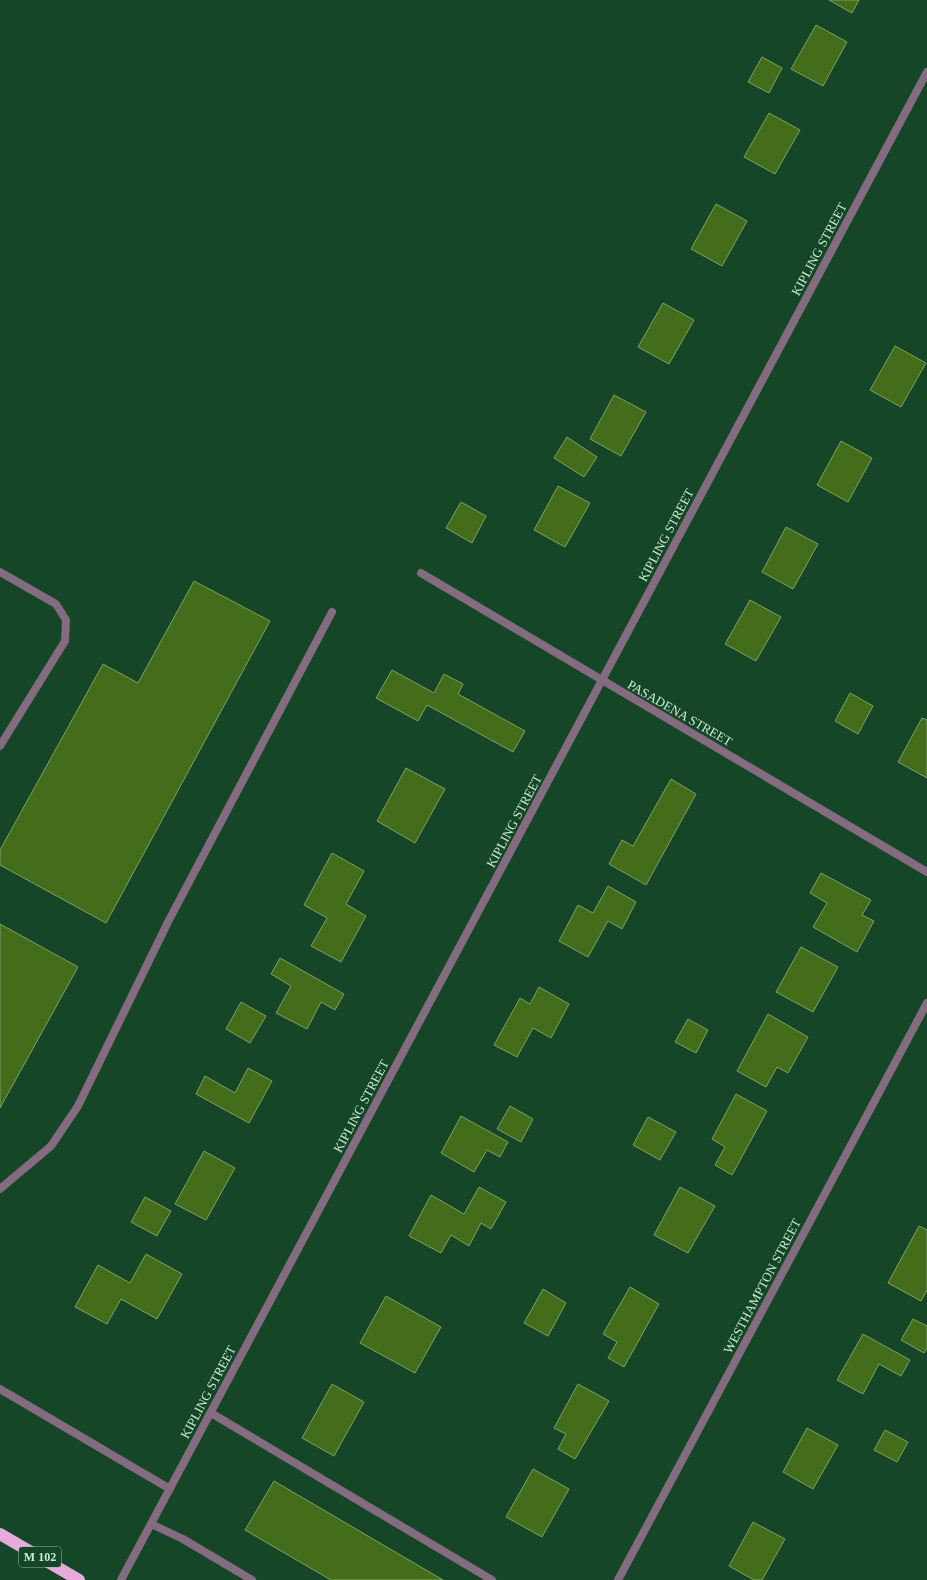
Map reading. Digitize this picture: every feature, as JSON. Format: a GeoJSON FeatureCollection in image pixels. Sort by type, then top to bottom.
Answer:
{"type":"FeatureCollection","features":[{"type":"Feature","properties":{"kind":"highway","name":"M 102"},"geometry":{"type":"LineString","coordinates":[[0,1534],[79,1580]]}},
{"type":"Feature","properties":{"kind":"street","name":"KIPLING STREET"},"geometry":{"type":"LineString","coordinates":[[121,1580],[927,72]]}},
{"type":"Feature","properties":{"kind":"street"},"geometry":{"type":"LineString","coordinates":[[0,572],[56,604],[66,620],[66,641],[0,746]]}},
{"type":"Feature","properties":{"kind":"street","name":"PASADENA STREET"},"geometry":{"type":"LineString","coordinates":[[421,573],[927,872]]}},
{"type":"Feature","properties":{"kind":"street"},"geometry":{"type":"LineString","coordinates":[[0,1189],[51,1146],[78,1106],[169,920],[332,612]]}},
{"type":"Feature","properties":{"kind":"street","name":"WESTHAMPTON STREET"},"geometry":{"type":"LineString","coordinates":[[618,1580],[927,1003]]}},
{"type":"Feature","properties":{"kind":"street"},"geometry":{"type":"LineString","coordinates":[[0,1389],[170,1489]]}},
{"type":"Feature","properties":{"kind":"street"},"geometry":{"type":"LineString","coordinates":[[211,1413],[492,1580]]}},
{"type":"Feature","properties":{"kind":"street"},"geometry":{"type":"LineString","coordinates":[[151,1524],[183,1539],[252,1580]]}},
{"type":"Feature","properties":{"kind":"building"},"geometry":{"type":"Polygon","coordinates":[[[829,0],[859,0],[852,13],[829,0]]]}},
{"type":"Feature","properties":{"kind":"building"},"geometry":{"type":"Polygon","coordinates":[[[816,25],[847,42],[823,86],[791,69],[816,25]]]}},
{"type":"Feature","properties":{"kind":"building"},"geometry":{"type":"Polygon","coordinates":[[[762,57],[782,68],[769,93],[748,82],[762,57]]]}},
{"type":"Feature","properties":{"kind":"building"},"geometry":{"type":"Polygon","coordinates":[[[769,113],[800,130],[775,174],[744,157],[769,113]]]}},
{"type":"Feature","properties":{"kind":"building"},"geometry":{"type":"Polygon","coordinates":[[[716,204],[747,221],[722,266],[691,249],[716,204]]]}},
{"type":"Feature","properties":{"kind":"building"},"geometry":{"type":"Polygon","coordinates":[[[663,303],[694,320],[669,364],[638,347],[663,303]]]}},
{"type":"Feature","properties":{"kind":"building"},"geometry":{"type":"Polygon","coordinates":[[[895,346],[926,363],[901,407],[870,390],[895,346]]]}},
{"type":"Feature","properties":{"kind":"building"},"geometry":{"type":"Polygon","coordinates":[[[614,395],[646,412],[621,456],[590,439],[614,395]]]}},
{"type":"Feature","properties":{"kind":"building"},"geometry":{"type":"Polygon","coordinates":[[[567,437],[597,457],[584,477],[554,458],[567,437]]]}},
{"type":"Feature","properties":{"kind":"building"},"geometry":{"type":"Polygon","coordinates":[[[841,441],[872,458],[848,502],[817,485],[841,441]]]}},
{"type":"Feature","properties":{"kind":"building"},"geometry":{"type":"Polygon","coordinates":[[[558,486],[590,503],[565,547],[534,530],[558,486]]]}},
{"type":"Feature","properties":{"kind":"building"},"geometry":{"type":"Polygon","coordinates":[[[461,502],[486,516],[472,543],[446,528],[461,502]]]}},
{"type":"Feature","properties":{"kind":"building"},"geometry":{"type":"Polygon","coordinates":[[[786,527],[818,544],[793,589],[762,572],[786,527]]]}},
{"type":"Feature","properties":{"kind":"building"},"geometry":{"type":"Polygon","coordinates":[[[194,581],[270,621],[106,923],[0,865],[0,850],[103,664],[138,683],[194,581]]]}},
{"type":"Feature","properties":{"kind":"building"},"geometry":{"type":"Polygon","coordinates":[[[750,600],[781,617],[756,661],[725,644],[750,600]]]}},
{"type":"Feature","properties":{"kind":"building"},"geometry":{"type":"Polygon","coordinates":[[[392,670],[434,693],[444,674],[463,684],[458,694],[525,731],[513,752],[427,705],[418,721],[376,698],[392,670]]]}},
{"type":"Feature","properties":{"kind":"building"},"geometry":{"type":"Polygon","coordinates":[[[850,693],[873,706],[858,734],[835,721],[850,693]]]}},
{"type":"Feature","properties":{"kind":"building"},"geometry":{"type":"Polygon","coordinates":[[[922,718],[927,720],[927,778],[898,762],[922,718]]]}},
{"type":"Feature","properties":{"kind":"building"},"geometry":{"type":"Polygon","coordinates":[[[406,768],[445,789],[415,843],[377,821],[406,768]]]}},
{"type":"Feature","properties":{"kind":"building"},"geometry":{"type":"Polygon","coordinates":[[[671,779],[696,794],[646,885],[609,864],[622,840],[633,846],[671,779]]]}},
{"type":"Feature","properties":{"kind":"building"},"geometry":{"type":"Polygon","coordinates":[[[332,853],[364,871],[346,904],[366,916],[341,962],[311,946],[327,918],[304,905],[332,853]]]}},
{"type":"Feature","properties":{"kind":"building"},"geometry":{"type":"Polygon","coordinates":[[[821,873],[871,900],[862,915],[874,921],[857,952],[813,927],[827,903],[810,893],[821,873]]]}},
{"type":"Feature","properties":{"kind":"building"},"geometry":{"type":"Polygon","coordinates":[[[608,886],[636,902],[622,929],[608,921],[588,957],[559,941],[578,905],[593,913],[608,886]]]}},
{"type":"Feature","properties":{"kind":"building"},"geometry":{"type":"Polygon","coordinates":[[[0,924],[78,967],[0,1108],[0,924]]]}},
{"type":"Feature","properties":{"kind":"building"},"geometry":{"type":"Polygon","coordinates":[[[801,947],[838,967],[813,1012],[776,992],[801,947]]]}},
{"type":"Feature","properties":{"kind":"building"},"geometry":{"type":"Polygon","coordinates":[[[280,958],[344,994],[335,1010],[321,1002],[307,1029],[276,1013],[291,986],[271,974],[280,958]]]}},
{"type":"Feature","properties":{"kind":"building"},"geometry":{"type":"Polygon","coordinates":[[[539,987],[569,1004],[551,1038],[533,1028],[517,1057],[494,1045],[520,998],[530,1004],[539,987]]]}},
{"type":"Feature","properties":{"kind":"building"},"geometry":{"type":"Polygon","coordinates":[[[241,1002],[266,1016],[250,1043],[226,1029],[241,1002]]]}},
{"type":"Feature","properties":{"kind":"building"},"geometry":{"type":"Polygon","coordinates":[[[768,1014],[808,1037],[788,1073],[777,1067],[766,1087],[737,1071],[768,1014]]]}},
{"type":"Feature","properties":{"kind":"building"},"geometry":{"type":"Polygon","coordinates":[[[688,1019],[708,1030],[696,1053],[675,1042],[688,1019]]]}},
{"type":"Feature","properties":{"kind":"building"},"geometry":{"type":"Polygon","coordinates":[[[248,1068],[272,1081],[249,1123],[196,1094],[205,1076],[235,1093],[248,1068]]]}},
{"type":"Feature","properties":{"kind":"building"},"geometry":{"type":"Polygon","coordinates":[[[736,1094],[767,1111],[732,1175],[715,1165],[725,1147],[712,1139],[736,1094]]]}},
{"type":"Feature","properties":{"kind":"building"},"geometry":{"type":"Polygon","coordinates":[[[510,1106],[533,1119],[521,1142],[497,1129],[510,1106]]]}},
{"type":"Feature","properties":{"kind":"building"},"geometry":{"type":"Polygon","coordinates":[[[461,1116],[508,1142],[500,1157],[487,1150],[474,1172],[441,1153],[461,1116]]]}},
{"type":"Feature","properties":{"kind":"building"},"geometry":{"type":"Polygon","coordinates":[[[648,1117],[676,1132],[660,1160],[633,1145],[648,1117]]]}},
{"type":"Feature","properties":{"kind":"building"},"geometry":{"type":"Polygon","coordinates":[[[204,1151],[235,1168],[206,1220],[175,1204],[204,1151]]]}},
{"type":"Feature","properties":{"kind":"building"},"geometry":{"type":"Polygon","coordinates":[[[479,1187],[506,1202],[491,1229],[481,1223],[469,1246],[451,1235],[441,1253],[409,1236],[431,1195],[464,1214],[479,1187]]]}},
{"type":"Feature","properties":{"kind":"building"},"geometry":{"type":"Polygon","coordinates":[[[680,1187],[715,1206],[688,1253],[654,1235],[680,1187]]]}},
{"type":"Feature","properties":{"kind":"building"},"geometry":{"type":"Polygon","coordinates":[[[145,1197],[171,1211],[157,1236],[131,1222],[145,1197]]]}},
{"type":"Feature","properties":{"kind":"building"},"geometry":{"type":"Polygon","coordinates":[[[919,1226],[927,1230],[927,1290],[921,1301],[888,1283],[919,1226]]]}},
{"type":"Feature","properties":{"kind":"building"},"geometry":{"type":"Polygon","coordinates":[[[146,1254],[182,1274],[157,1319],[121,1299],[107,1324],[75,1307],[98,1265],[130,1283],[146,1254]]]}},
{"type":"Feature","properties":{"kind":"building"},"geometry":{"type":"Polygon","coordinates":[[[630,1287],[659,1304],[624,1367],[608,1358],[617,1342],[603,1334],[630,1287]]]}},
{"type":"Feature","properties":{"kind":"building"},"geometry":{"type":"Polygon","coordinates":[[[543,1289],[566,1303],[548,1336],[524,1323],[543,1289]]]}},
{"type":"Feature","properties":{"kind":"building"},"geometry":{"type":"Polygon","coordinates":[[[386,1296],[441,1327],[415,1373],[360,1343],[386,1296]]]}},
{"type":"Feature","properties":{"kind":"building"},"geometry":{"type":"Polygon","coordinates":[[[913,1319],[927,1326],[927,1348],[924,1353],[901,1340],[913,1319]]]}},
{"type":"Feature","properties":{"kind":"building"},"geometry":{"type":"Polygon","coordinates":[[[863,1334],[910,1360],[901,1376],[879,1364],[863,1394],[837,1380],[863,1334]]]}},
{"type":"Feature","properties":{"kind":"building"},"geometry":{"type":"Polygon","coordinates":[[[332,1384],[364,1402],[334,1456],[302,1438],[332,1384]]]}},
{"type":"Feature","properties":{"kind":"building"},"geometry":{"type":"Polygon","coordinates":[[[578,1384],[609,1401],[575,1459],[558,1449],[566,1434],[554,1428],[578,1384]]]}},
{"type":"Feature","properties":{"kind":"building"},"geometry":{"type":"Polygon","coordinates":[[[807,1428],[838,1445],[813,1489],[783,1472],[807,1428]]]}},
{"type":"Feature","properties":{"kind":"building"},"geometry":{"type":"Polygon","coordinates":[[[885,1430],[908,1442],[897,1462],[874,1450],[885,1430]]]}},
{"type":"Feature","properties":{"kind":"building"},"geometry":{"type":"Polygon","coordinates":[[[533,1469],[569,1489],[542,1537],[506,1517],[533,1469]]]}},
{"type":"Feature","properties":{"kind":"building"},"geometry":{"type":"Polygon","coordinates":[[[274,1481],[443,1580],[331,1580],[245,1530],[274,1481]]]}},
{"type":"Feature","properties":{"kind":"building"},"geometry":{"type":"Polygon","coordinates":[[[753,1522],[785,1539],[762,1580],[754,1580],[729,1566],[753,1522]]]}}]}
